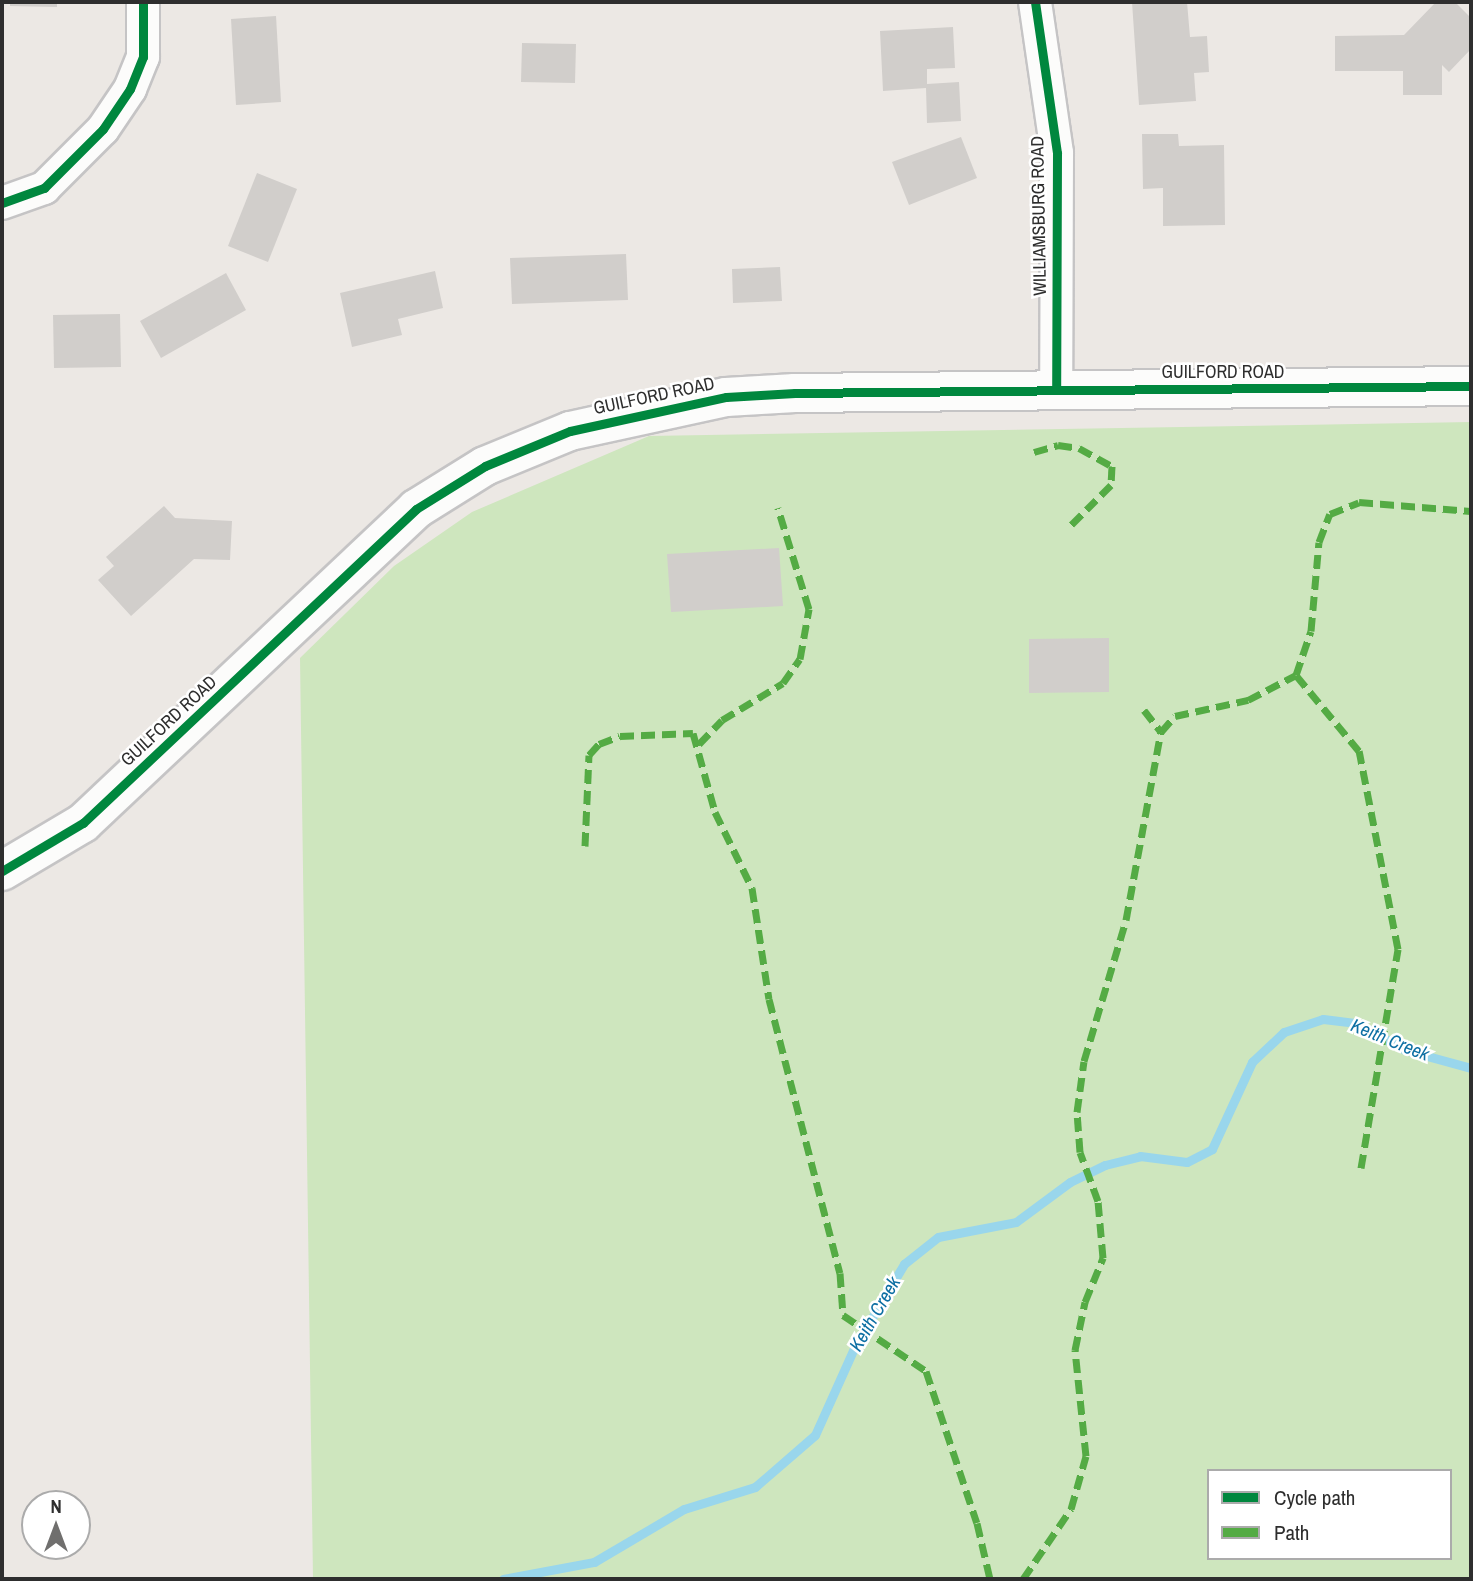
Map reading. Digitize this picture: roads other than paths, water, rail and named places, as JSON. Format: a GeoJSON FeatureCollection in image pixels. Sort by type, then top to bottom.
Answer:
{"type":"FeatureCollection","features":[{"type":"Feature","properties":{"kind":"street"},"geometry":{"type":"LineString","coordinates":[[2,203],[44,188],[63,173],[130,89],[143,57],[143,2]]}},
{"type":"Feature","properties":{"kind":"street","name":"WILLIAMSBURG ROAD"},"geometry":{"type":"LineString","coordinates":[[1035,2],[1057,153],[1056,389]]}},
{"type":"Feature","properties":{"kind":"street","name":"GUILFORD ROAD"},"geometry":{"type":"LineString","coordinates":[[2,871],[83,823],[416,509],[485,466],[570,431],[726,397],[1056,389],[1471,386]]}},
{"type":"Feature","properties":{"kind":"waterway","name":"Keith Creek"},"geometry":{"type":"LineString","coordinates":[[503,1579],[594,1562],[684,1509],[755,1487],[815,1435],[855,1346],[904,1264],[938,1237],[1016,1222],[1070,1182],[1105,1165],[1140,1156],[1187,1162],[1212,1149],[1252,1062],[1284,1032],[1323,1019],[1357,1023],[1405,1050],[1471,1068]]}}]}
